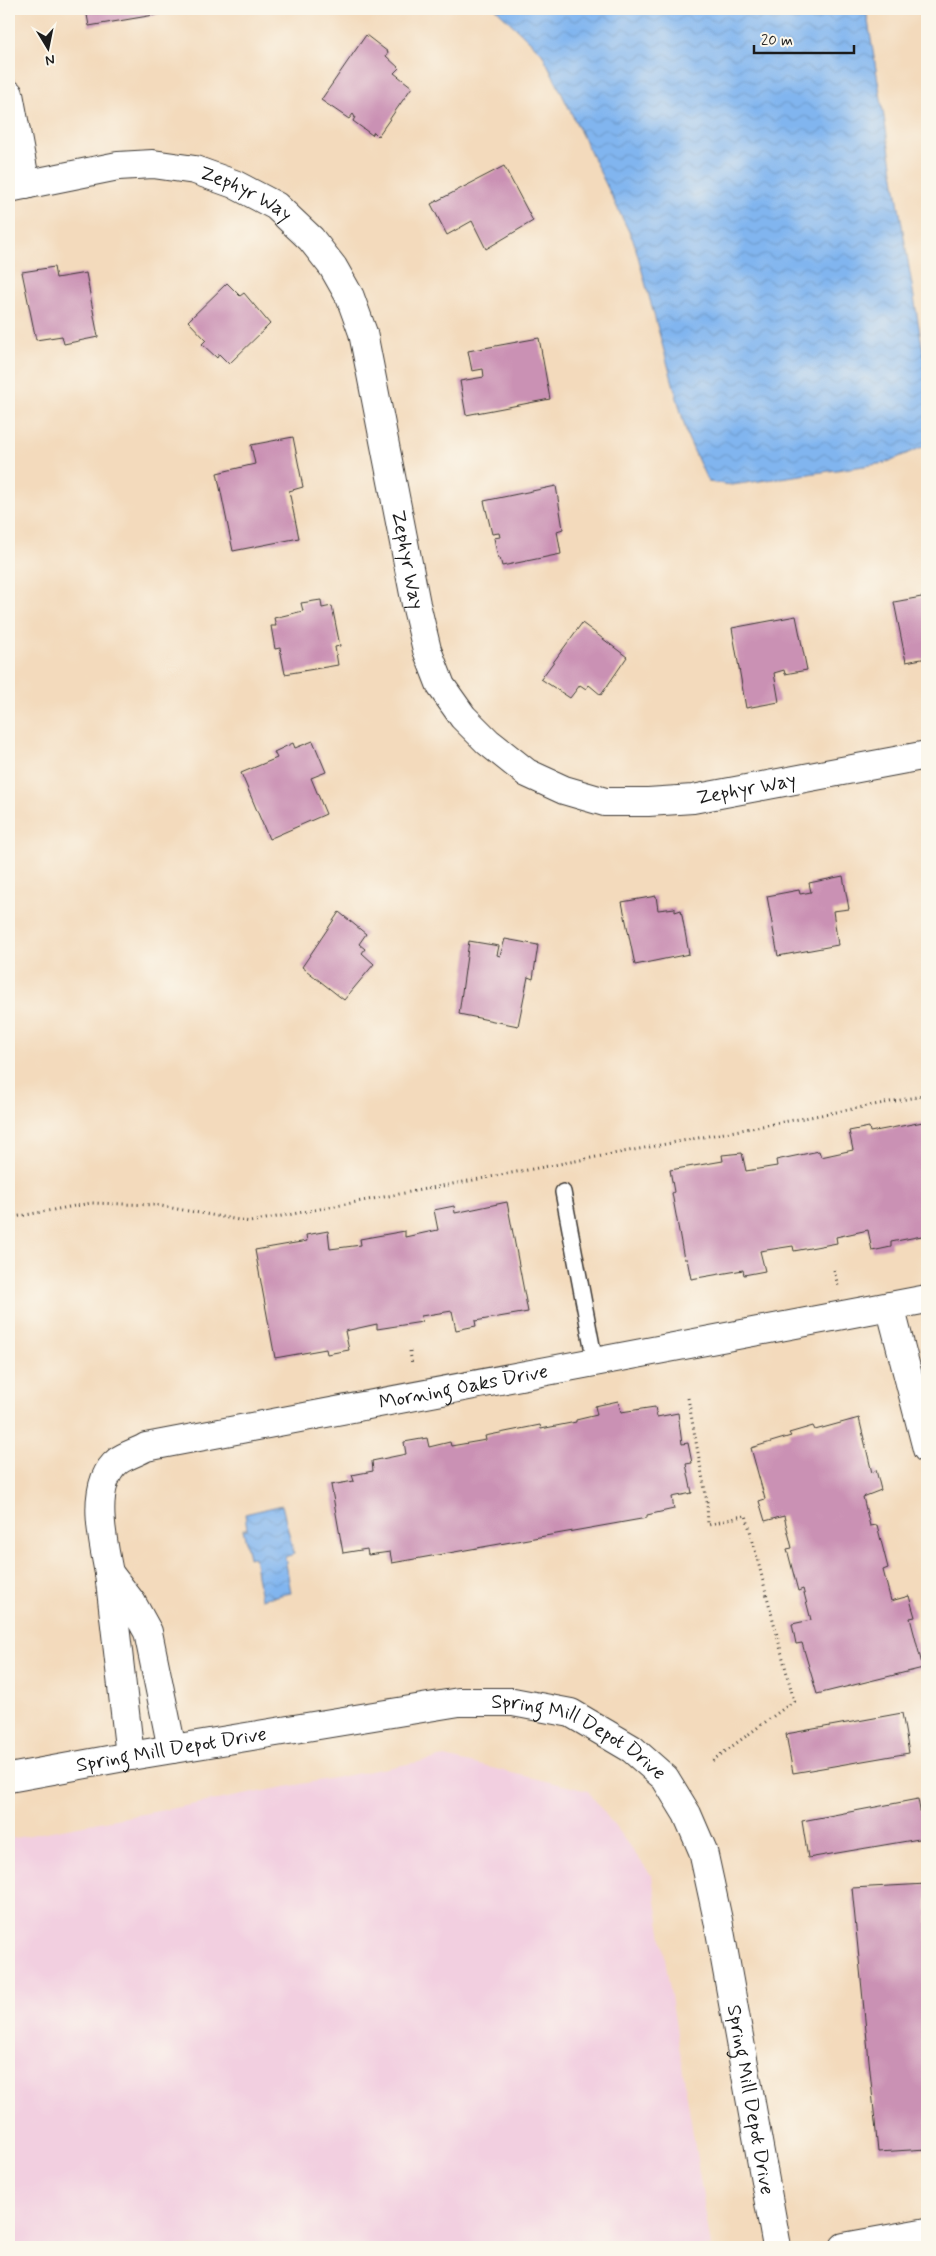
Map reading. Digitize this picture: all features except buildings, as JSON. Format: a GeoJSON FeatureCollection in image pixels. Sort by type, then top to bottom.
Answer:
{"type":"FeatureCollection","features":[{"type":"Feature","properties":{"kind":"street"},"geometry":{"type":"LineString","coordinates":[[9,94],[17,186]]}},
{"type":"Feature","properties":{"kind":"street","name":"Zephyr Way"},"geometry":{"type":"LineString","coordinates":[[17,186],[118,166],[153,164],[195,170],[234,184],[276,206],[310,238],[333,267],[350,297],[363,333],[416,604],[427,650],[441,686],[463,717],[488,742],[527,773],[564,790],[605,802],[648,802],[693,799],[927,755]]}},
{"type":"Feature","properties":{"kind":"street","name":"Morning Oaks Drive"},"geometry":{"type":"LineString","coordinates":[[130,1756],[108,1573],[100,1526],[104,1483],[118,1462],[146,1447],[927,1299]]}},
{"type":"Feature","properties":{"kind":"street"},"geometry":{"type":"LineString","coordinates":[[890,1306],[927,1449]]}},
{"type":"Feature","properties":{"kind":"street","name":"Morning Oaks Drive"},"geometry":{"type":"LineString","coordinates":[[108,1573],[132,1602],[148,1632],[172,1749]]}},
{"type":"Feature","properties":{"kind":"street","name":"Spring Mill Depot Drive"},"geometry":{"type":"LineString","coordinates":[[9,1778],[130,1756],[459,1702],[513,1702],[571,1713],[632,1749],[665,1778],[687,1814],[703,1851],[718,1920],[776,2247]]}},
{"type":"Feature","properties":{"kind":"street"},"geometry":{"type":"LineString","coordinates":[[844,2247],[927,2232]]}},
{"type":"Feature","properties":{"kind":"lane"},"geometry":{"type":"LineString","coordinates":[[563,1192],[595,1362]]}},
{"type":"Feature","properties":{"kind":"path"},"geometry":{"type":"LineString","coordinates":[[9,1218],[91,1203],[155,1205],[250,1222],[927,1095]]}},
{"type":"Feature","properties":{"kind":"path"},"geometry":{"type":"LineString","coordinates":[[688,1398],[707,1502],[708,1525],[746,1515],[794,1700],[712,1760]]}},
{"type":"Feature","properties":{"kind":"shaded area"},"geometry":{"type":"Polygon","coordinates":[[[445,1757],[588,1791],[652,1876],[711,2247],[9,2247],[9,1839],[445,1757]]]}},
{"type":"Feature","properties":{"kind":"water"},"geometry":{"type":"Polygon","coordinates":[[[496,9],[866,9],[927,375],[927,445],[885,463],[732,485],[708,482],[688,438],[634,242],[542,53],[496,9]]]}},
{"type":"Feature","properties":{"kind":"water"},"geometry":{"type":"Polygon","coordinates":[[[282,1505],[294,1554],[285,1557],[291,1593],[261,1599],[254,1557],[249,1558],[243,1529],[247,1529],[245,1514],[282,1505]]]}}]}
